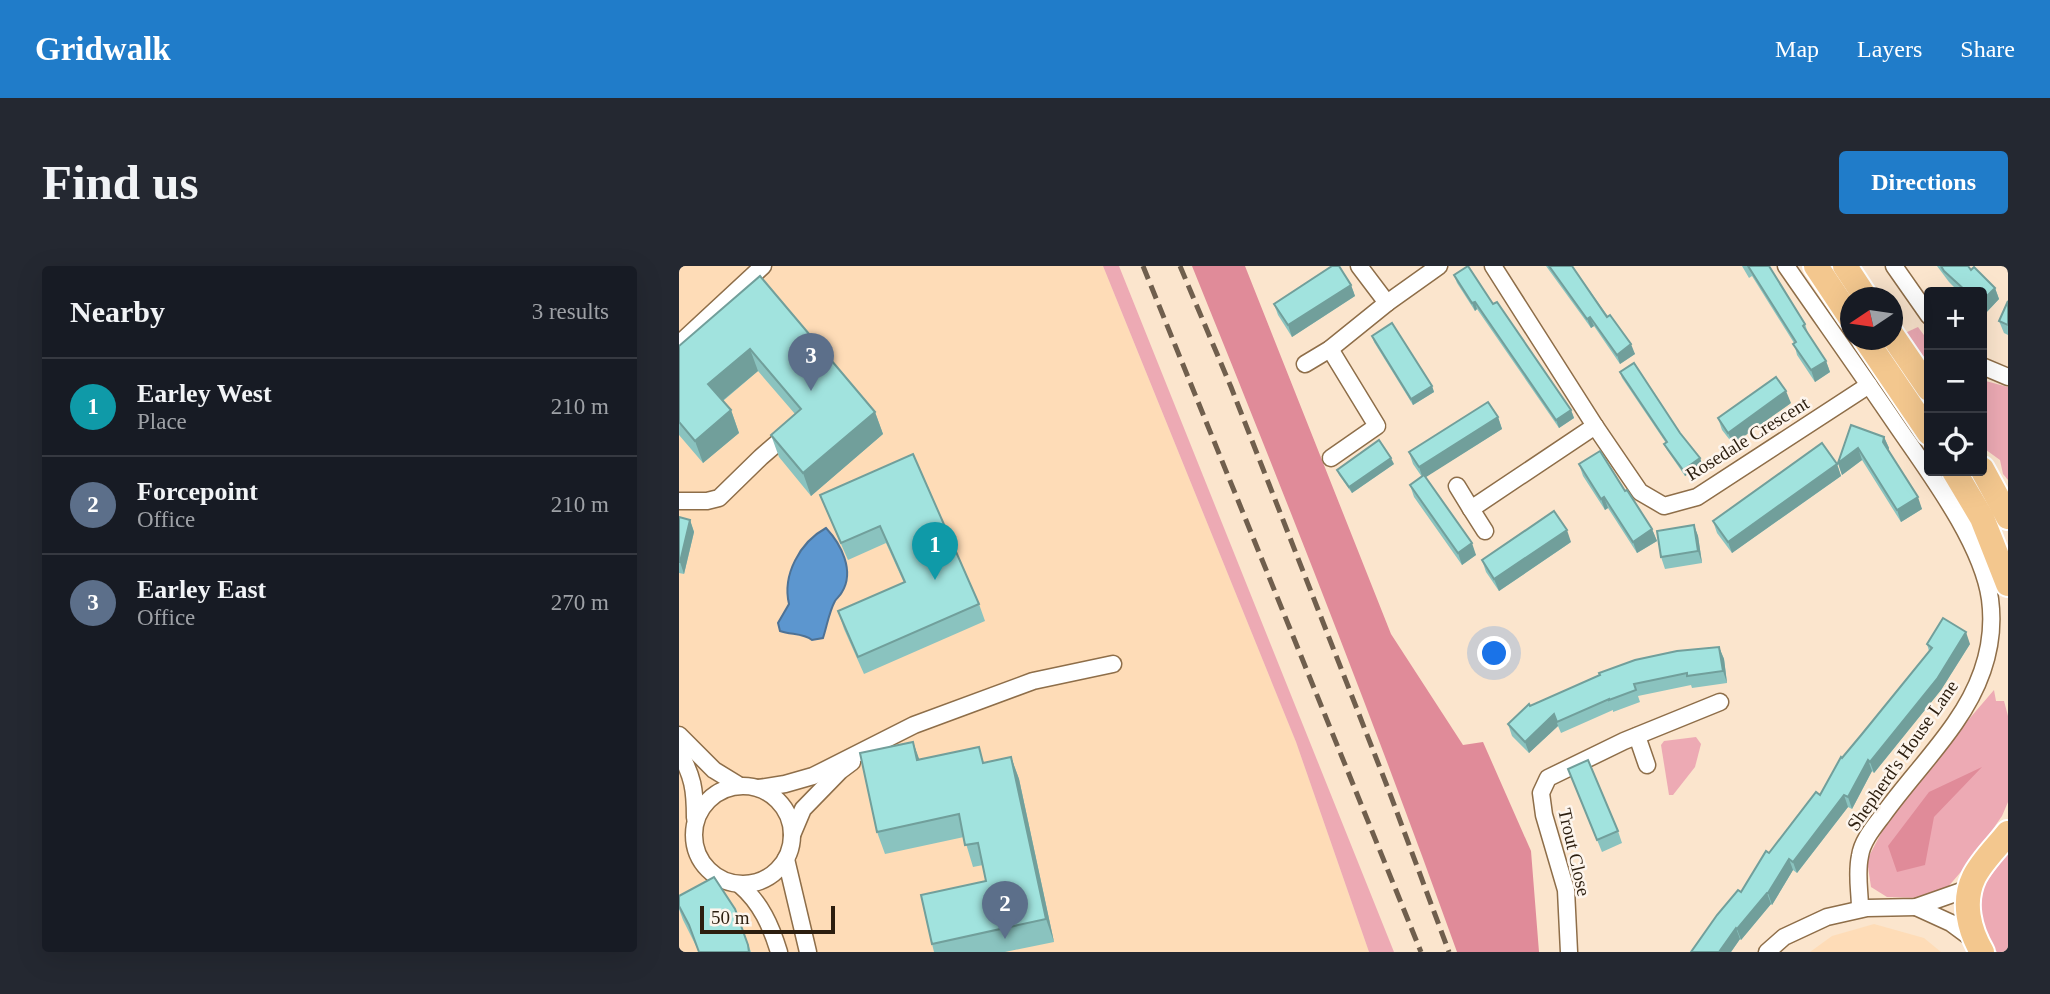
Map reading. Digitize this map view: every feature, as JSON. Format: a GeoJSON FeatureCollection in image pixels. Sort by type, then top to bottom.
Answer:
{"type":"FeatureCollection","features":[{"type":"Feature","properties":{"kind":"main road"},"geometry":{"type":"LineString","coordinates":[[1816,266],[1840,302]]}},
{"type":"Feature","properties":{"kind":"main road"},"geometry":{"type":"LineString","coordinates":[[1845,266],[1859,287]]}},
{"type":"Feature","properties":{"kind":"main road"},"geometry":{"type":"LineString","coordinates":[[1873,350],[1924,426]]}},
{"type":"Feature","properties":{"kind":"main road"},"geometry":{"type":"LineString","coordinates":[[1902,350],[1924,382]]}},
{"type":"Feature","properties":{"kind":"main road"},"geometry":{"type":"LineString","coordinates":[[1957,476],[1982,518],[2008,584]]}},
{"type":"Feature","properties":{"kind":"main road"},"geometry":{"type":"LineString","coordinates":[[1986,476],[2008,517]]}},
{"type":"Feature","properties":{"kind":"main road"},"geometry":{"type":"LineString","coordinates":[[1978,946],[1970,927],[1970,888],[1975,876],[2008,833]]}},
{"type":"Feature","properties":{"kind":"street"},"geometry":{"type":"LineString","coordinates":[[679,344],[763,266]]}},
{"type":"Feature","properties":{"kind":"street"},"geometry":{"type":"LineString","coordinates":[[1359,266],[1387,303]]}},
{"type":"Feature","properties":{"kind":"street"},"geometry":{"type":"LineString","coordinates":[[1305,364],[1330,349],[1439,266]]}},
{"type":"Feature","properties":{"kind":"street","name":"Rosedale Crescent"},"geometry":{"type":"LineString","coordinates":[[1493,266],[1640,492],[1664,506],[1697,497],[1869,385]]}},
{"type":"Feature","properties":{"kind":"street","name":"Shepherd's House Lane"},"geometry":{"type":"LineString","coordinates":[[1786,266],[1922,462],[1964,529],[1982,570],[1990,597],[1991,636],[1979,681],[1954,725],[1897,795],[1860,853],[1860,909]]}},
{"type":"Feature","properties":{"kind":"street"},"geometry":{"type":"LineString","coordinates":[[1894,266],[1924,309]]}},
{"type":"Feature","properties":{"kind":"street"},"geometry":{"type":"LineString","coordinates":[[1330,349],[1377,426],[1331,458]]}},
{"type":"Feature","properties":{"kind":"street"},"geometry":{"type":"LineString","coordinates":[[1987,368],[2008,377]]}},
{"type":"Feature","properties":{"kind":"street"},"geometry":{"type":"LineString","coordinates":[[1471,509],[1595,426]]}},
{"type":"Feature","properties":{"kind":"street"},"geometry":{"type":"LineString","coordinates":[[679,500],[707,501],[719,498],[790,432]]}},
{"type":"Feature","properties":{"kind":"street"},"geometry":{"type":"LineString","coordinates":[[1457,486],[1485,531]]}},
{"type":"Feature","properties":{"kind":"street"},"geometry":{"type":"LineString","coordinates":[[695,820],[710,797],[725,788],[737,785],[759,788],[785,785],[813,776],[914,725],[1033,681],[1113,664]]}},
{"type":"Feature","properties":{"kind":"street","name":"Trout Close"},"geometry":{"type":"LineString","coordinates":[[1569,952],[1566,890],[1544,815],[1541,793],[1548,778],[1636,736],[1720,702]]}},
{"type":"Feature","properties":{"kind":"street"},"geometry":{"type":"LineString","coordinates":[[679,735],[714,770],[737,785]]}},
{"type":"Feature","properties":{"kind":"street"},"geometry":{"type":"LineString","coordinates":[[1636,736],[1647,765]]}},
{"type":"Feature","properties":{"kind":"street"},"geometry":{"type":"LineString","coordinates":[[808,952],[786,859],[792,835],[803,809],[840,771],[879,741]]}},
{"type":"Feature","properties":{"kind":"street"},"geometry":{"type":"LineString","coordinates":[[679,751],[690,772],[695,792],[693,839],[696,852],[705,867],[722,880],[740,885],[757,883],[771,876],[786,859]]}},
{"type":"Feature","properties":{"kind":"street"},"geometry":{"type":"LineString","coordinates":[[759,788],[774,796],[784,808],[791,824],[792,835]]}},
{"type":"Feature","properties":{"kind":"street"},"geometry":{"type":"LineString","coordinates":[[740,885],[751,894],[771,926],[779,952]]}},
{"type":"Feature","properties":{"kind":"street"},"geometry":{"type":"LineString","coordinates":[[1767,952],[1784,937],[1827,916],[1860,909],[1916,907],[1970,888]]}},
{"type":"Feature","properties":{"kind":"street"},"geometry":{"type":"LineString","coordinates":[[1916,907],[1951,923],[1978,946]]}},
{"type":"Feature","properties":{"kind":"shaded area"},"geometry":{"type":"Polygon","coordinates":[[[679,266],[1103,266],[1296,742],[1369,952],[679,952],[679,266]]]}},
{"type":"Feature","properties":{"kind":"shaded area"},"geometry":{"type":"Polygon","coordinates":[[[1103,266],[1119,266],[1394,952],[1369,952],[1296,742],[1103,266]]]}},
{"type":"Feature","properties":{"kind":"shaded area"},"geometry":{"type":"Polygon","coordinates":[[[1192,266],[1245,266],[1391,634],[1463,745],[1483,742],[1531,851],[1539,952],[1457,952],[1328,608],[1192,266]]]}},
{"type":"Feature","properties":{"kind":"shaded area"},"geometry":{"type":"Polygon","coordinates":[[[1918,327],[1924,335],[1924,362],[1905,333],[1918,327]]]}},
{"type":"Feature","properties":{"kind":"shaded area"},"geometry":{"type":"Polygon","coordinates":[[[1987,381],[2008,387],[2008,480],[2003,474],[2000,460],[1987,451],[1987,381]]]}},
{"type":"Feature","properties":{"kind":"shaded area"},"geometry":{"type":"Polygon","coordinates":[[[1994,690],[1996,701],[2004,701],[2008,716],[2008,802],[2002,816],[1972,859],[1947,888],[1925,898],[1887,897],[1871,887],[1867,860],[1888,820],[1994,690]]]}},
{"type":"Feature","properties":{"kind":"shaded area"},"geometry":{"type":"Polygon","coordinates":[[[1696,737],[1701,744],[1695,767],[1673,795],[1669,795],[1661,745],[1664,741],[1696,737]]]}},
{"type":"Feature","properties":{"kind":"shaded area"},"geometry":{"type":"Polygon","coordinates":[[[1982,767],[1934,817],[1925,865],[1897,872],[1888,846],[1929,792],[1982,767]]]}},
{"type":"Feature","properties":{"kind":"shaded area"},"geometry":{"type":"Polygon","coordinates":[[[2008,853],[2008,952],[1997,952],[1981,922],[1979,900],[1989,879],[2008,853]]]}},
{"type":"Feature","properties":{"kind":"shaded area"},"geometry":{"type":"Polygon","coordinates":[[[1874,924],[1924,938],[1941,952],[1810,952],[1832,936],[1874,924]]]}},
{"type":"Feature","properties":{"kind":"water"},"geometry":{"type":"Polygon","coordinates":[[[826,528],[845,558],[846,584],[831,610],[823,638],[812,640],[780,631],[778,623],[789,604],[788,582],[795,560],[808,542],[826,528]]]}},
{"type":"Feature","properties":{"kind":"building"},"geometry":{"type":"Polygon","coordinates":[[[1332,266],[1339,266],[1351,285],[1288,325],[1274,304],[1332,266]]]}},
{"type":"Feature","properties":{"kind":"building"},"geometry":{"type":"Polygon","coordinates":[[[1468,266],[1493,304],[1497,302],[1571,410],[1556,420],[1454,275],[1468,266]]]}},
{"type":"Feature","properties":{"kind":"building"},"geometry":{"type":"Polygon","coordinates":[[[1549,266],[1572,266],[1607,317],[1610,315],[1631,344],[1617,355],[1549,266]]]}},
{"type":"Feature","properties":{"kind":"building"},"geometry":{"type":"Polygon","coordinates":[[[1748,266],[1769,266],[1826,361],[1811,370],[1748,266]]]}},
{"type":"Feature","properties":{"kind":"building"},"geometry":{"type":"Polygon","coordinates":[[[1941,266],[1968,266],[1971,270],[1974,267],[1995,288],[1987,296],[1987,287],[1962,287],[1941,266]]]}},
{"type":"Feature","properties":{"kind":"building"},"geometry":{"type":"Polygon","coordinates":[[[760,276],[875,412],[803,473],[771,435],[801,409],[750,349],[708,384],[731,410],[695,441],[679,422],[679,346],[760,276]]]}},
{"type":"Feature","properties":{"kind":"building"},"geometry":{"type":"Polygon","coordinates":[[[2008,301],[2008,325],[1999,321],[2008,301]]]}},
{"type":"Feature","properties":{"kind":"building"},"geometry":{"type":"Polygon","coordinates":[[[1392,323],[1432,386],[1411,399],[1372,336],[1392,323]]]}},
{"type":"Feature","properties":{"kind":"building"},"geometry":{"type":"Polygon","coordinates":[[[1634,363],[1680,433],[1700,458],[1683,470],[1620,372],[1634,363]]]}},
{"type":"Feature","properties":{"kind":"building"},"geometry":{"type":"Polygon","coordinates":[[[1776,377],[1786,391],[1728,433],[1718,418],[1776,377]]]}},
{"type":"Feature","properties":{"kind":"building"},"geometry":{"type":"Polygon","coordinates":[[[1488,402],[1498,417],[1419,467],[1409,452],[1488,402]]]}},
{"type":"Feature","properties":{"kind":"building"},"geometry":{"type":"Polygon","coordinates":[[[1851,425],[1884,437],[1883,442],[1918,497],[1897,510],[1858,448],[1838,463],[1851,425]]]}},
{"type":"Feature","properties":{"kind":"building"},"geometry":{"type":"Polygon","coordinates":[[[1379,440],[1391,458],[1349,487],[1337,470],[1379,440]]]}},
{"type":"Feature","properties":{"kind":"building"},"geometry":{"type":"Polygon","coordinates":[[[1822,443],[1837,464],[1728,542],[1713,521],[1822,443]]]}},
{"type":"Feature","properties":{"kind":"building"},"geometry":{"type":"Polygon","coordinates":[[[1600,451],[1652,529],[1633,542],[1579,464],[1600,451]]]}},
{"type":"Feature","properties":{"kind":"building"},"geometry":{"type":"Polygon","coordinates":[[[913,454],[979,604],[858,657],[838,611],[905,582],[880,526],[841,543],[820,495],[913,454]]]}},
{"type":"Feature","properties":{"kind":"building"},"geometry":{"type":"Polygon","coordinates":[[[1424,475],[1472,543],[1458,553],[1410,485],[1424,475]]]}},
{"type":"Feature","properties":{"kind":"building"},"geometry":{"type":"Polygon","coordinates":[[[1554,511],[1567,530],[1494,579],[1482,560],[1554,511]]]}},
{"type":"Feature","properties":{"kind":"building"},"geometry":{"type":"Polygon","coordinates":[[[679,517],[690,520],[680,562],[679,562],[679,517]]]}},
{"type":"Feature","properties":{"kind":"building"},"geometry":{"type":"Polygon","coordinates":[[[1694,525],[1698,551],[1661,557],[1657,531],[1694,525]]]}},
{"type":"Feature","properties":{"kind":"building"},"geometry":{"type":"Polygon","coordinates":[[[1943,618],[1966,632],[1937,679],[1870,762],[1868,760],[1848,797],[1844,795],[1793,862],[1789,859],[1768,893],[1736,928],[1719,952],[1691,952],[1717,915],[1738,890],[1741,892],[1766,851],[1769,853],[1816,792],[1820,795],[1841,757],[1932,648],[1927,644],[1943,618]]]}},
{"type":"Feature","properties":{"kind":"building"},"geometry":{"type":"Polygon","coordinates":[[[1719,647],[1723,671],[1687,676],[1687,673],[1634,684],[1636,690],[1557,722],[1554,714],[1525,742],[1508,724],[1529,704],[1530,706],[1600,675],[1599,673],[1635,660],[1677,651],[1719,647]]]}},
{"type":"Feature","properties":{"kind":"building"},"geometry":{"type":"Polygon","coordinates":[[[913,742],[917,760],[979,747],[983,763],[1011,757],[1046,919],[932,944],[921,895],[986,881],[978,843],[965,845],[959,814],[877,832],[860,753],[913,742]]]}},
{"type":"Feature","properties":{"kind":"building"},"geometry":{"type":"Polygon","coordinates":[[[1588,760],[1618,831],[1597,840],[1568,769],[1588,760]]]}},
{"type":"Feature","properties":{"kind":"building"},"geometry":{"type":"Polygon","coordinates":[[[714,877],[735,909],[749,952],[699,952],[679,906],[679,896],[714,877]]]}},
{"type":"Feature","properties":{"kind":"railway"},"geometry":{"type":"LineString","coordinates":[[1143,266],[1421,952]]}},
{"type":"Feature","properties":{"kind":"railway"},"geometry":{"type":"LineString","coordinates":[[1180,266],[1231,387],[1449,952]]}},
{"type":"Feature","properties":{"kind":"place","name":"Earley East"},"geometry":{"type":"Point","coordinates":[811,391]}},
{"type":"Feature","properties":{"kind":"place","name":"Earley West"},"geometry":{"type":"Point","coordinates":[935,580]}},
{"type":"Feature","properties":{"kind":"place","name":"Forcepoint"},"geometry":{"type":"Point","coordinates":[1005,939]}}]}
